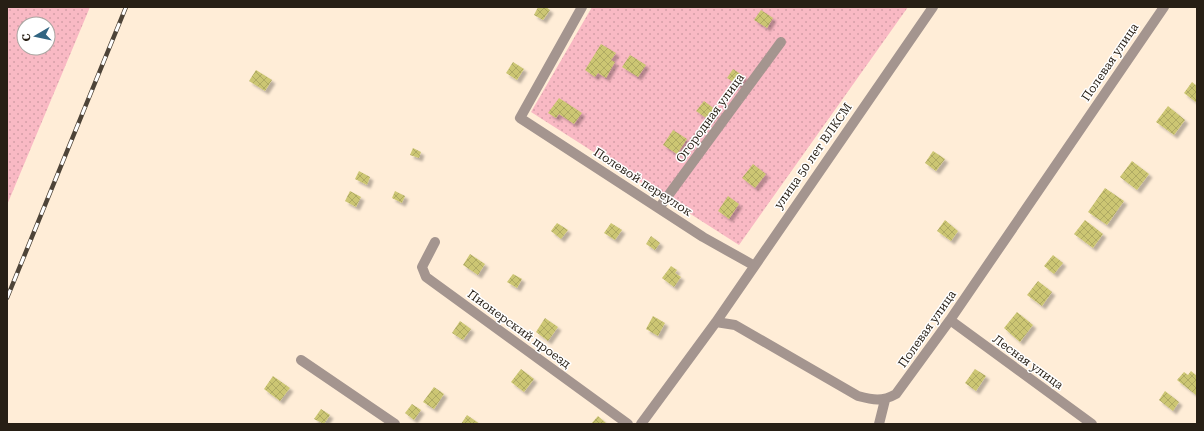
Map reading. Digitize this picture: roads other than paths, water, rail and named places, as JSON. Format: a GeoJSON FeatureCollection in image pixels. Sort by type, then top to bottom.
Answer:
{"type":"FeatureCollection","features":[{"type":"Feature","properties":{"kind":"street","name":"Полевой переулок"},"geometry":{"type":"LineString","coordinates":[[582,7],[520,118],[660,208],[702,237],[753,265]]}},
{"type":"Feature","properties":{"kind":"street","name":"улица 50 лет ВЛКСМ"},"geometry":{"type":"LineString","coordinates":[[716,322],[753,265],[933,7]]}},
{"type":"Feature","properties":{"kind":"street","name":"Полевая улица"},"geometry":{"type":"LineString","coordinates":[[885,400],[896,394],[950,320],[1164,7]]}},
{"type":"Feature","properties":{"kind":"street","name":"Огородная улица"},"geometry":{"type":"LineString","coordinates":[[660,208],[781,42]]}},
{"type":"Feature","properties":{"kind":"street","name":"Пионерский проезд"},"geometry":{"type":"LineString","coordinates":[[435,242],[422,268],[426,277],[628,424]]}},
{"type":"Feature","properties":{"kind":"street","name":"Лесная улица"},"geometry":{"type":"LineString","coordinates":[[950,320],[1092,424]]}},
{"type":"Feature","properties":{"kind":"street"},"geometry":{"type":"LineString","coordinates":[[641,424],[716,322],[735,325],[858,396],[875,401],[885,400],[879,424]]}},
{"type":"Feature","properties":{"kind":"street"},"geometry":{"type":"LineString","coordinates":[[301,360],[394,424]]}},
{"type":"Feature","properties":{"kind":"railway"},"geometry":{"type":"LineString","coordinates":[[7,298],[126,7]]}}]}
